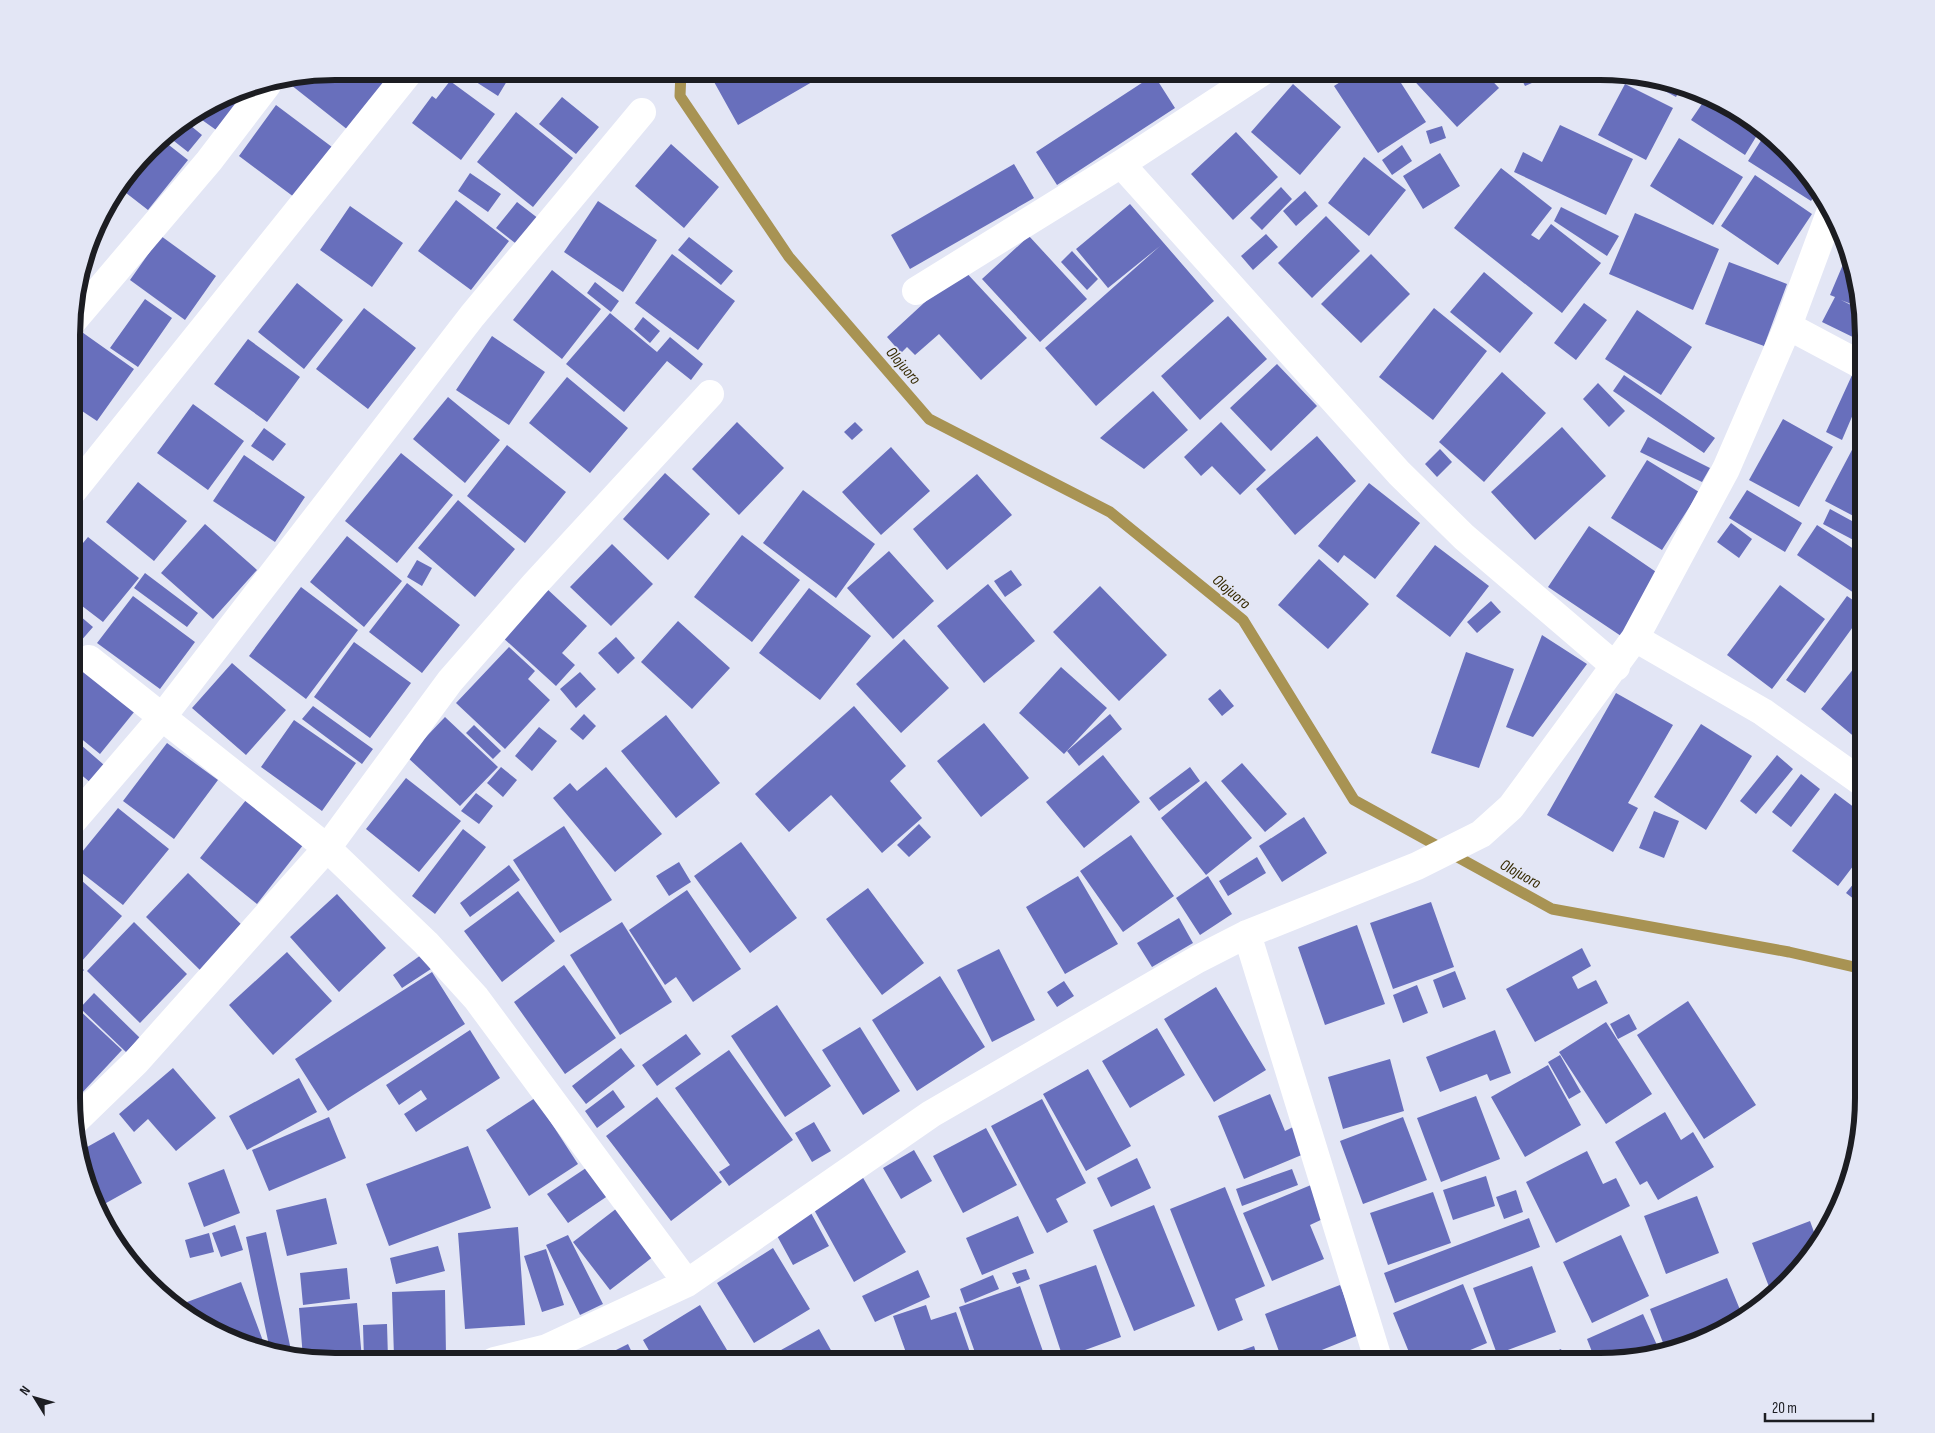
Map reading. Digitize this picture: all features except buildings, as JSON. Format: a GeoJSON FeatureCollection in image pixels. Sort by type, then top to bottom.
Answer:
{"type":"FeatureCollection","features":[{"type":"Feature","properties":{"kind":"street"},"geometry":{"type":"LineString","coordinates":[[80,484],[403,80]]}},
{"type":"Feature","properties":{"kind":"street"},"geometry":{"type":"LineString","coordinates":[[916,291],[1121,164],[1250,80]]}},
{"type":"Feature","properties":{"kind":"street"},"geometry":{"type":"LineString","coordinates":[[81,312],[209,161],[262,91]]}},
{"type":"Feature","properties":{"kind":"street"},"geometry":{"type":"LineString","coordinates":[[80,814],[164,716],[472,316],[642,112]]}},
{"type":"Feature","properties":{"kind":"street"},"geometry":{"type":"LineString","coordinates":[[1121,164],[1398,473],[1464,537],[1616,667]]}},
{"type":"Feature","properties":{"kind":"street"},"geometry":{"type":"LineString","coordinates":[[527,1353],[547,1348],[687,1283],[931,1114],[1198,959],[1247,934],[1417,866],[1481,834],[1511,807],[1616,667],[1635,638],[1726,469],[1788,326],[1828,219]]}},
{"type":"Feature","properties":{"kind":"street"},"geometry":{"type":"LineString","coordinates":[[1788,326],[1855,362]]}},
{"type":"Feature","properties":{"kind":"street"},"geometry":{"type":"LineString","coordinates":[[81,1116],[136,1062],[327,848],[450,681],[535,584],[710,394]]}},
{"type":"Feature","properties":{"kind":"street"},"geometry":{"type":"LineString","coordinates":[[1635,638],[1763,712],[1855,777]]}},
{"type":"Feature","properties":{"kind":"street"},"geometry":{"type":"LineString","coordinates":[[89,659],[164,716],[327,848],[426,944],[476,998],[687,1283]]}},
{"type":"Feature","properties":{"kind":"street"},"geometry":{"type":"LineString","coordinates":[[1247,934],[1376,1353]]}},
{"type":"Feature","properties":{"kind":"waterway","name":"Olojuoro"},"geometry":{"type":"LineString","coordinates":[[681,80],[680,96],[789,257],[929,419],[1110,512],[1243,620],[1354,800],[1552,909],[1789,952],[1855,967]]}}]}
